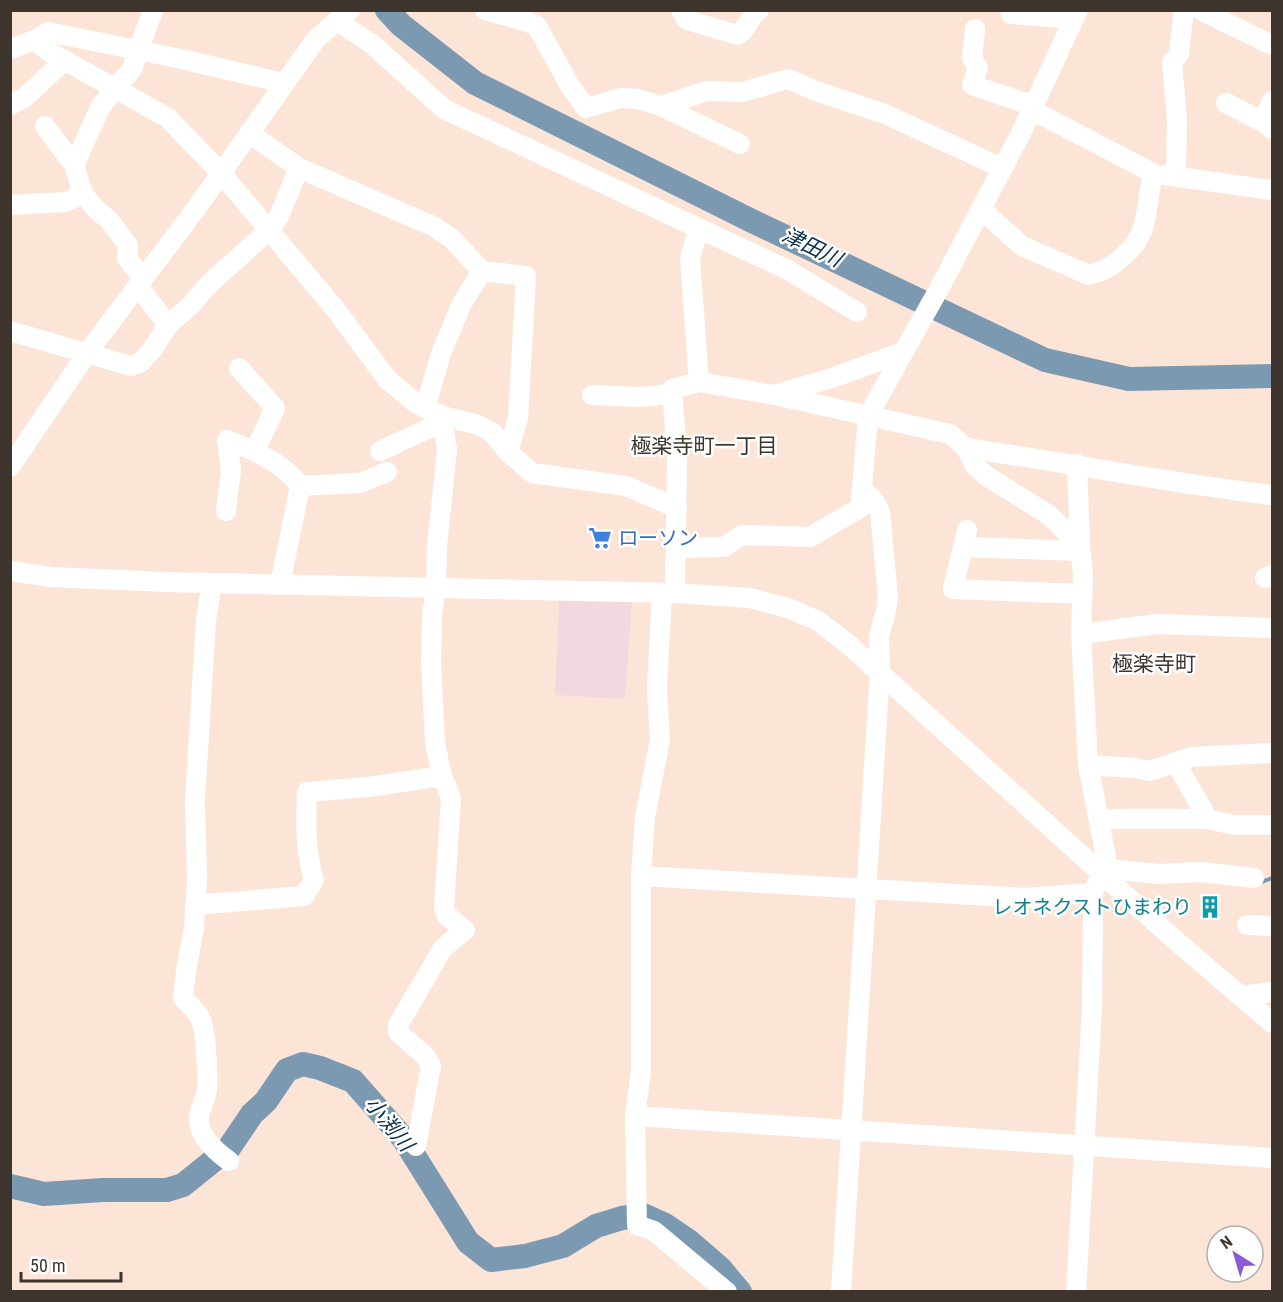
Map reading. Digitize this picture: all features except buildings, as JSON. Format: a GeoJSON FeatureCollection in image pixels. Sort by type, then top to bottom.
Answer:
{"type":"FeatureCollection","features":[{"type":"Feature","properties":{"kind":"street"},"geometry":{"type":"LineString","coordinates":[[74,165],[101,106],[132,69],[153,10]]}},
{"type":"Feature","properties":{"kind":"street"},"geometry":{"type":"LineString","coordinates":[[485,10],[537,26],[570,86],[586,108],[621,98],[638,99],[661,106],[740,144]]}},
{"type":"Feature","properties":{"kind":"street"},"geometry":{"type":"LineString","coordinates":[[681,10],[687,20],[738,35],[746,29],[752,12]]}},
{"type":"Feature","properties":{"kind":"street"},"geometry":{"type":"LineString","coordinates":[[676,548],[723,547],[742,535],[810,537],[860,508],[868,416],[981,209],[1033,108],[1075,15],[1011,14],[1011,10]]}},
{"type":"Feature","properties":{"kind":"street"},"geometry":{"type":"LineString","coordinates":[[1176,176],[1177,120],[1172,62],[1179,54],[1184,10]]}},
{"type":"Feature","properties":{"kind":"street"},"geometry":{"type":"LineString","coordinates":[[1200,10],[1272,45]]}},
{"type":"Feature","properties":{"kind":"street"},"geometry":{"type":"LineString","coordinates":[[10,467],[88,352],[221,173],[316,39],[341,15],[444,109],[788,270],[857,312]]}},
{"type":"Feature","properties":{"kind":"street"},"geometry":{"type":"LineString","coordinates":[[975,29],[972,58],[978,68],[972,85],[1033,108],[1153,173],[1272,190]]}},
{"type":"Feature","properties":{"kind":"street"},"geometry":{"type":"LineString","coordinates":[[10,49],[35,40],[48,32],[284,83]]}},
{"type":"Feature","properties":{"kind":"street"},"geometry":{"type":"LineString","coordinates":[[35,40],[168,118],[221,173],[269,230],[336,310],[387,379],[417,405],[475,423],[492,432],[508,452],[532,473],[626,486],[677,508]]}},
{"type":"Feature","properties":{"kind":"street"},"geometry":{"type":"LineString","coordinates":[[10,105],[24,98],[66,60]]}},
{"type":"Feature","properties":{"kind":"street"},"geometry":{"type":"LineString","coordinates":[[661,106],[707,91],[742,92],[788,79],[885,114],[1002,168]]}},
{"type":"Feature","properties":{"kind":"street"},"geometry":{"type":"LineString","coordinates":[[1226,103],[1268,126],[1272,101]]}},
{"type":"Feature","properties":{"kind":"street"},"geometry":{"type":"LineString","coordinates":[[45,126],[74,165],[83,194],[109,220],[128,245],[127,258],[140,283],[168,325]]}},
{"type":"Feature","properties":{"kind":"street"},"geometry":{"type":"LineString","coordinates":[[249,132],[299,168],[435,227],[452,239],[482,271],[526,276],[518,418],[508,452]]}},
{"type":"Feature","properties":{"kind":"street"},"geometry":{"type":"LineString","coordinates":[[10,331],[131,366],[140,363],[152,350],[168,325],[269,230],[279,216],[299,168]]}},
{"type":"Feature","properties":{"kind":"street"},"geometry":{"type":"LineString","coordinates":[[981,209],[1022,246],[1089,276],[1100,273],[1124,256],[1142,231],[1153,173]]}},
{"type":"Feature","properties":{"kind":"street"},"geometry":{"type":"LineString","coordinates":[[10,205],[66,202],[83,194]]}},
{"type":"Feature","properties":{"kind":"street"},"geometry":{"type":"LineString","coordinates":[[699,229],[690,258],[699,382]]}},
{"type":"Feature","properties":{"kind":"street"},"geometry":{"type":"LineString","coordinates":[[380,451],[436,425],[434,412],[441,354],[461,305],[482,271]]}},
{"type":"Feature","properties":{"kind":"street"},"geometry":{"type":"LineString","coordinates":[[775,395],[832,378],[903,352]]}},
{"type":"Feature","properties":{"kind":"street"},"geometry":{"type":"LineString","coordinates":[[239,368],[261,385],[275,408],[255,451]]}},
{"type":"Feature","properties":{"kind":"street"},"geometry":{"type":"LineString","coordinates":[[727,1292],[654,1231],[637,1226],[635,1116],[641,1071],[641,876],[645,817],[660,740],[657,688],[668,593],[676,548],[677,455],[672,389],[699,382],[775,395],[950,434],[966,448],[975,466],[988,477],[1048,515],[1080,548]]}},
{"type":"Feature","properties":{"kind":"street"},"geometry":{"type":"LineString","coordinates":[[592,394],[639,397],[672,394]]}},
{"type":"Feature","properties":{"kind":"street"},"geometry":{"type":"LineString","coordinates":[[416,1146],[431,1066],[425,1056],[398,1032],[398,1025],[443,948],[465,930],[447,916],[444,908],[451,798],[442,776],[435,742],[431,661],[432,615],[436,588],[436,546],[447,450],[434,412]]}},
{"type":"Feature","properties":{"kind":"street"},"geometry":{"type":"LineString","coordinates":[[226,511],[231,470],[227,440],[255,451],[293,476],[300,486],[280,585]]}},
{"type":"Feature","properties":{"kind":"street"},"geometry":{"type":"LineString","coordinates":[[966,448],[1077,464],[1192,485],[1272,495]]}},
{"type":"Feature","properties":{"kind":"street"},"geometry":{"type":"LineString","coordinates":[[1076,1292],[1092,1008],[1093,893],[1102,873],[1106,856],[1088,765],[1081,634],[1082,594],[1077,464]]}},
{"type":"Feature","properties":{"kind":"street"},"geometry":{"type":"LineString","coordinates":[[300,486],[360,487],[387,472]]}},
{"type":"Feature","properties":{"kind":"street"},"geometry":{"type":"LineString","coordinates":[[841,1292],[880,672],[879,636],[888,597],[880,512],[875,502],[862,488]]}},
{"type":"Feature","properties":{"kind":"street"},"geometry":{"type":"LineString","coordinates":[[1080,548],[965,539],[953,589],[1082,594]]}},
{"type":"Feature","properties":{"kind":"street"},"geometry":{"type":"LineString","coordinates":[[10,571],[51,577],[212,584],[668,593],[750,598],[788,608],[819,621],[880,672],[1272,1023]]}},
{"type":"Feature","properties":{"kind":"street"},"geometry":{"type":"LineString","coordinates":[[212,584],[206,620],[195,800],[197,845],[195,905],[183,998],[201,1019],[207,1086],[205,1101],[199,1116],[201,1128],[214,1151],[229,1161]]}},
{"type":"Feature","properties":{"kind":"street"},"geometry":{"type":"LineString","coordinates":[[1081,634],[1157,624],[1272,628]]}},
{"type":"Feature","properties":{"kind":"street"},"geometry":{"type":"LineString","coordinates":[[1088,765],[1150,771],[1191,757],[1272,753]]}},
{"type":"Feature","properties":{"kind":"street"},"geometry":{"type":"LineString","coordinates":[[1175,762],[1203,810]]}},
{"type":"Feature","properties":{"kind":"street"},"geometry":{"type":"LineString","coordinates":[[195,905],[304,896],[314,880],[308,860],[307,792],[369,787],[442,776]]}},
{"type":"Feature","properties":{"kind":"street"},"geometry":{"type":"LineString","coordinates":[[1099,819],[1177,826],[1207,819],[1235,831],[1272,825]]}},
{"type":"Feature","properties":{"kind":"street"},"geometry":{"type":"LineString","coordinates":[[1102,873],[1118,870],[1159,874],[1180,867],[1254,878]]}},
{"type":"Feature","properties":{"kind":"street"},"geometry":{"type":"LineString","coordinates":[[641,876],[1025,898],[1093,893]]}},
{"type":"Feature","properties":{"kind":"street"},"geometry":{"type":"LineString","coordinates":[[1247,925],[1272,926]]}},
{"type":"Feature","properties":{"kind":"street"},"geometry":{"type":"LineString","coordinates":[[1240,996],[1272,992]]}},
{"type":"Feature","properties":{"kind":"street"},"geometry":{"type":"LineString","coordinates":[[635,1116],[850,1132],[1272,1158]]}},
{"type":"Feature","properties":{"kind":"shaded area"},"geometry":{"type":"Polygon","coordinates":[[[559,601],[632,602],[625,699],[555,695],[559,601]]]}},
{"type":"Feature","properties":{"kind":"waterway","name":"津田川"},"geometry":{"type":"LineString","coordinates":[[387,10],[401,25],[475,83],[752,221],[1045,360],[1129,379],[1272,376]]}},
{"type":"Feature","properties":{"kind":"waterway"},"geometry":{"type":"LineString","coordinates":[[1259,883],[1272,878]]}},
{"type":"Feature","properties":{"kind":"waterway","name":"小渕川"},"geometry":{"type":"LineString","coordinates":[[10,1186],[44,1194],[103,1190],[167,1190],[183,1185],[229,1148],[252,1114],[266,1101],[287,1070],[303,1064],[353,1081],[403,1138],[468,1242],[491,1260],[525,1256],[563,1246],[596,1226],[622,1218],[643,1215],[665,1225],[690,1242],[720,1268],[740,1292]]}},
{"type":"Feature","properties":{"kind":"place","name":"ローソン"},"geometry":{"type":"Point","coordinates":[600,538]}},
{"type":"Feature","properties":{"kind":"place","name":"レオネクストひまわり"},"geometry":{"type":"Point","coordinates":[1210,907]}},
{"type":"Feature","properties":{"kind":"district","name":"極楽寺町一丁目"},"geometry":{"type":"Point","coordinates":[704,446]}},
{"type":"Feature","properties":{"kind":"district","name":"極楽寺町"},"geometry":{"type":"Point","coordinates":[1154,664]}}]}
